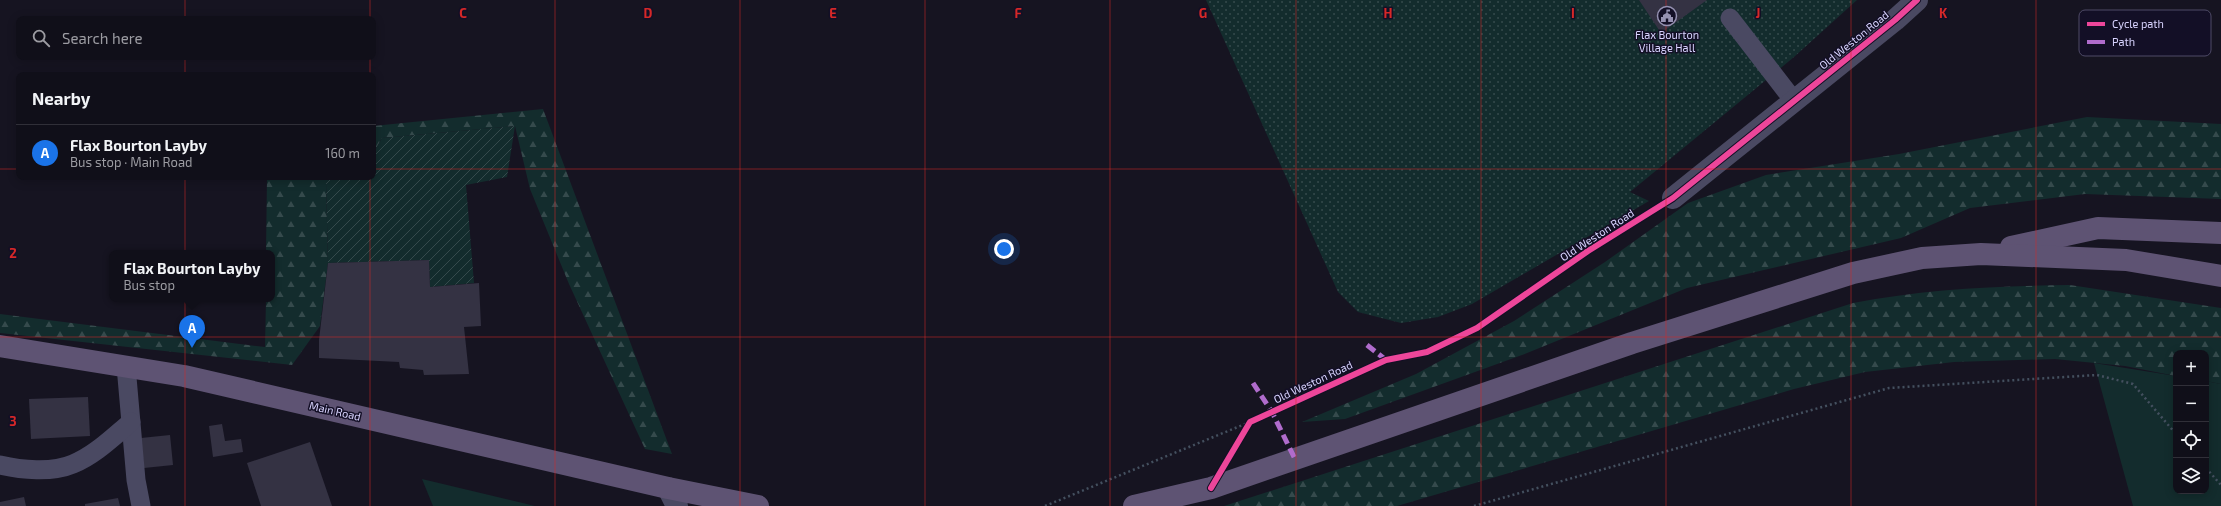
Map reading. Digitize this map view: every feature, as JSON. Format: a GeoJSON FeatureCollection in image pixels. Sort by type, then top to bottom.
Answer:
{"type":"FeatureCollection","features":[{"type":"Feature","properties":{"kind":"main road"},"geometry":{"type":"LineString","coordinates":[[1981,254],[2098,228],[2221,233]]}},
{"type":"Feature","properties":{"kind":"main road"},"geometry":{"type":"LineString","coordinates":[[1134,506],[1211,488],[1632,343],[1853,273],[1922,258],[1981,254],[2126,260],[2221,276]]}},
{"type":"Feature","properties":{"kind":"main road","name":"Main Road"},"geometry":{"type":"LineString","coordinates":[[0,346],[184,376],[673,497],[758,506]]}},
{"type":"Feature","properties":{"kind":"street","name":"Old Weston Road"},"geometry":{"type":"LineString","coordinates":[[1673,198],[1895,20],[1917,0]]}},
{"type":"Feature","properties":{"kind":"lane"},"geometry":{"type":"LineString","coordinates":[[1730,18],[1794,101]]}},
{"type":"Feature","properties":{"kind":"lane"},"geometry":{"type":"LineString","coordinates":[[126,366],[136,480],[141,506]]}},
{"type":"Feature","properties":{"kind":"lane"},"geometry":{"type":"LineString","coordinates":[[0,464],[18,469],[53,468],[73,464],[99,448],[131,422]]}},
{"type":"Feature","properties":{"kind":"path"},"geometry":{"type":"LineString","coordinates":[[1474,506],[1889,388],[2096,374],[2133,384],[2173,431]]}},
{"type":"Feature","properties":{"kind":"path"},"geometry":{"type":"LineString","coordinates":[[1246,429],[1253,421]]}},
{"type":"Feature","properties":{"kind":"path"},"geometry":{"type":"LineString","coordinates":[[1045,506],[1253,421]]}},
{"type":"Feature","properties":{"kind":"path"},"geometry":{"type":"LineString","coordinates":[[2209,471],[2221,485]]}},
{"type":"Feature","properties":{"kind":"green space"},"geometry":{"type":"Polygon","coordinates":[[[1206,0],[1857,0],[1794,57],[1630,192],[1649,201],[1472,304],[1438,317],[1401,323],[1358,312],[1338,292],[1206,0]]]}},
{"type":"Feature","properties":{"kind":"green space"},"geometry":{"type":"Polygon","coordinates":[[[543,109],[672,454],[645,449],[569,284],[530,189],[515,126],[382,138],[376,149],[376,126],[543,109]]]}},
{"type":"Feature","properties":{"kind":"green space"},"geometry":{"type":"Polygon","coordinates":[[[2087,117],[2221,124],[2221,199],[2085,194],[1970,208],[1901,238],[1687,288],[1522,355],[1345,419],[1302,422],[1416,374],[1514,321],[1605,262],[1688,203],[1766,175],[1899,154],[2087,117]]]}},
{"type":"Feature","properties":{"kind":"green space"},"geometry":{"type":"Polygon","coordinates":[[[515,126],[507,177],[466,185],[474,283],[430,287],[429,260],[328,263],[326,181],[376,180],[376,149],[382,138],[515,126]]]}},
{"type":"Feature","properties":{"kind":"green space"},"geometry":{"type":"Polygon","coordinates":[[[267,180],[329,180],[326,182],[328,263],[320,326],[292,365],[0,333],[0,314],[265,347],[266,302],[275,302],[275,250],[266,250],[267,180]]]}},
{"type":"Feature","properties":{"kind":"green space"},"geometry":{"type":"Polygon","coordinates":[[[2070,285],[2221,308],[2221,384],[2209,382],[2209,350],[2173,350],[2173,375],[2125,366],[2055,359],[1954,362],[1865,372],[1794,389],[1397,506],[1224,506],[1853,303],[1934,291],[2015,286],[2070,285]]]}},
{"type":"Feature","properties":{"kind":"green space"},"geometry":{"type":"Polygon","coordinates":[[[2094,363],[2173,376],[2173,494],[2209,494],[2209,382],[2221,384],[2221,506],[2133,506],[2094,363]]]}},
{"type":"Feature","properties":{"kind":"green space"},"geometry":{"type":"Polygon","coordinates":[[[422,479],[535,506],[433,506],[422,479]]]}},
{"type":"Feature","properties":{"kind":"building","name":"Flax Bourton Village Hall"},"geometry":{"type":"Polygon","coordinates":[[[1639,0],[1707,0],[1661,33],[1639,0]]]}},
{"type":"Feature","properties":{"kind":"building"},"geometry":{"type":"Polygon","coordinates":[[[429,260],[430,287],[479,283],[481,326],[464,327],[469,374],[424,375],[423,370],[400,368],[399,362],[319,358],[319,340],[328,263],[429,260]]]}},
{"type":"Feature","properties":{"kind":"building"},"geometry":{"type":"Polygon","coordinates":[[[88,397],[90,436],[31,439],[29,399],[88,397]]]}},
{"type":"Feature","properties":{"kind":"building"},"geometry":{"type":"Polygon","coordinates":[[[222,424],[225,441],[241,439],[243,452],[213,457],[209,426],[222,424]]]}},
{"type":"Feature","properties":{"kind":"building"},"geometry":{"type":"Polygon","coordinates":[[[170,435],[173,465],[144,468],[141,438],[170,435]]]}},
{"type":"Feature","properties":{"kind":"building"},"geometry":{"type":"Polygon","coordinates":[[[310,442],[332,506],[261,506],[247,463],[310,442]]]}},
{"type":"Feature","properties":{"kind":"building"},"geometry":{"type":"Polygon","coordinates":[[[24,497],[26,506],[0,506],[0,502],[24,497]]]}},
{"type":"Feature","properties":{"kind":"building"},"geometry":{"type":"Polygon","coordinates":[[[118,498],[120,506],[85,506],[85,504],[118,498]]]}},
{"type":"Feature","properties":{"kind":"marked path"},"geometry":{"type":"LineString","coordinates":[[1367,345],[1386,360]]}},
{"type":"Feature","properties":{"kind":"marked path"},"geometry":{"type":"LineString","coordinates":[[1253,383],[1272,412],[1295,459]]}},
{"type":"Feature","properties":{"kind":"cycle path"},"geometry":{"type":"LineString","coordinates":[[1211,488],[1250,422],[1386,360],[1427,352],[1477,328],[1588,251],[1673,198],[1895,20],[1917,0]]}},
{"type":"Feature","properties":{"kind":"place","name":"Flax Bourton Village Hall"},"geometry":{"type":"Point","coordinates":[1667,16]}},
{"type":"Feature","properties":{"kind":"place","name":"Flax Bourton Layby"},"geometry":{"type":"Point","coordinates":[192,348]}}]}
